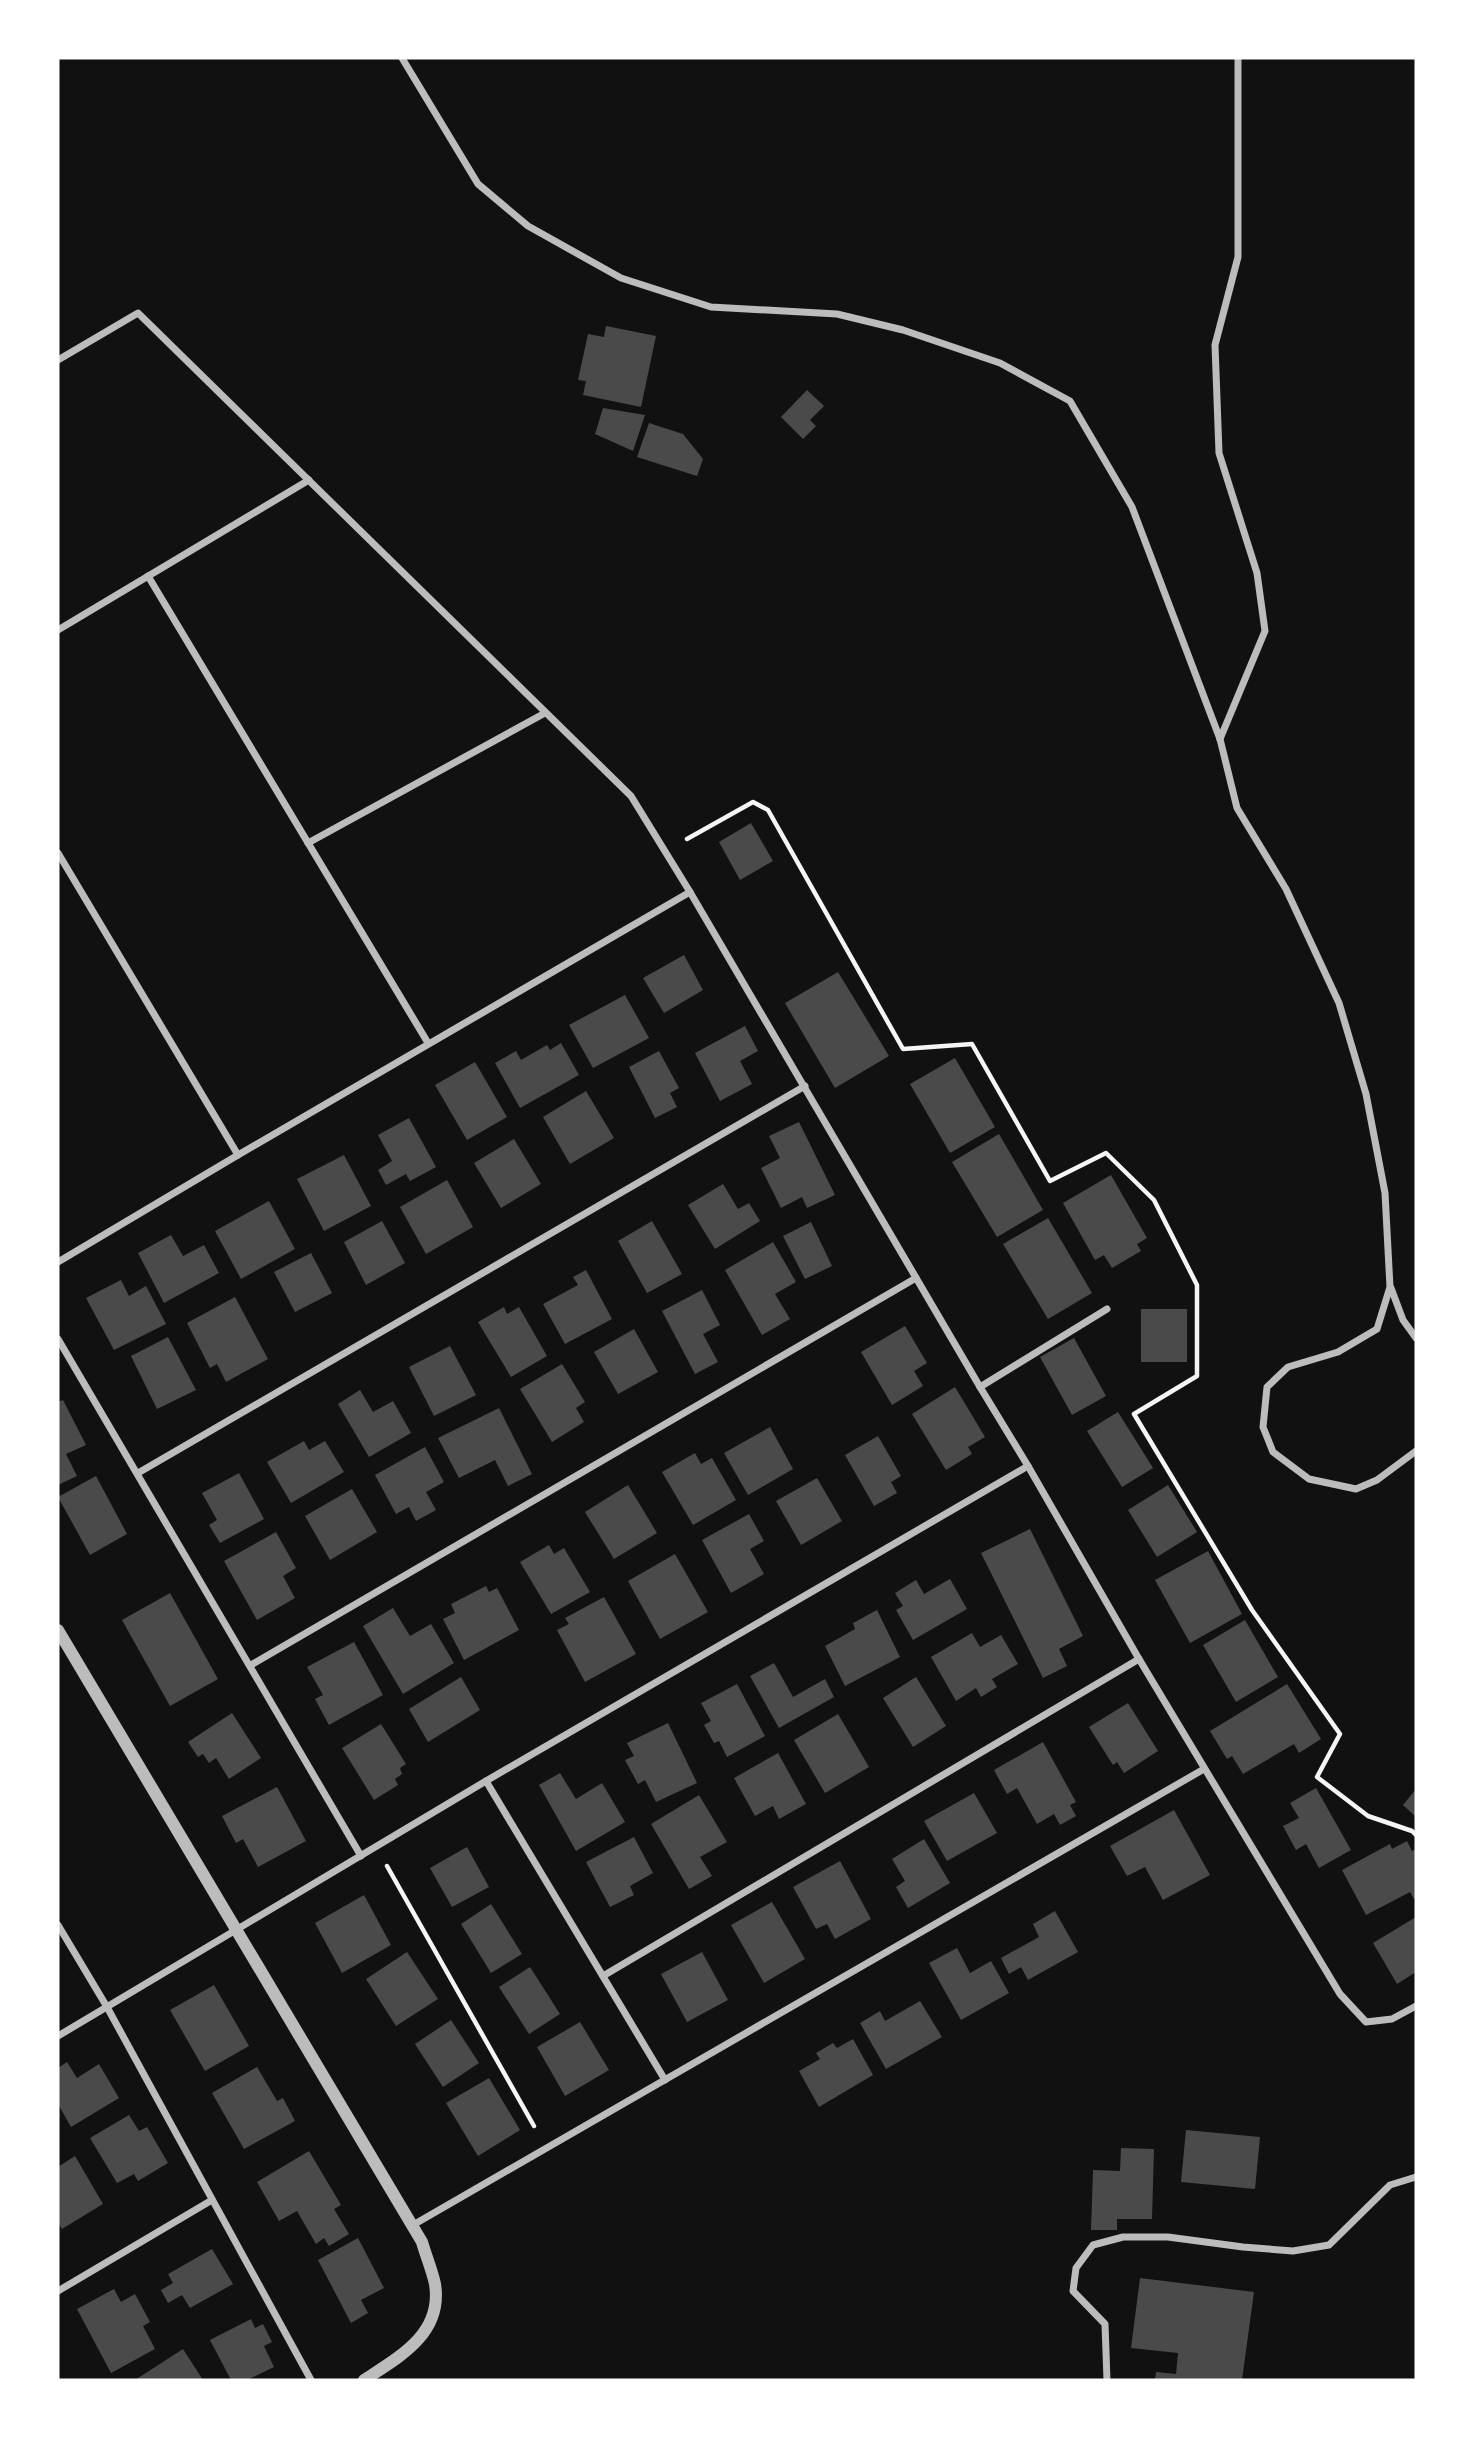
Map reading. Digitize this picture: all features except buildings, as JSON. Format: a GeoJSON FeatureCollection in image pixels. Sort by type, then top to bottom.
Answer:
{"type":"FeatureCollection","features":[{"type":"Feature","properties":{"kind":"street"},"geometry":{"type":"LineString","coordinates":[[402,58],[478,184],[528,226],[621,278],[711,307],[837,314],[903,330],[1000,363],[1070,401],[1132,507],[1220,739],[1237,808],[1286,890],[1339,1003],[1366,1094],[1385,1193],[1390,1287],[1403,1320],[1416,1338]]}},
{"type":"Feature","properties":{"kind":"street"},"geometry":{"type":"LineString","coordinates":[[1220,739],[1265,631],[1257,573],[1219,453],[1214,345],[1238,257],[1238,58]]}},
{"type":"Feature","properties":{"kind":"street"},"geometry":{"type":"LineString","coordinates":[[58,360],[138,313],[631,796],[805,1086],[1204,1769],[1340,1994],[1366,2022],[1392,2020],[1416,2006]]}},
{"type":"Feature","properties":{"kind":"street"},"geometry":{"type":"LineString","coordinates":[[58,630],[309,481]]}},
{"type":"Feature","properties":{"kind":"street"},"geometry":{"type":"LineString","coordinates":[[148,576],[428,1043]]}},
{"type":"Feature","properties":{"kind":"street"},"geometry":{"type":"LineString","coordinates":[[308,843],[545,713]]}},
{"type":"Feature","properties":{"kind":"street"},"geometry":{"type":"LineString","coordinates":[[58,853],[237,1155]]}},
{"type":"Feature","properties":{"kind":"street"},"geometry":{"type":"LineString","coordinates":[[58,1262],[690,892]]}},
{"type":"Feature","properties":{"kind":"street"},"geometry":{"type":"LineString","coordinates":[[138,1473],[805,1086]]}},
{"type":"Feature","properties":{"kind":"street"},"geometry":{"type":"LineString","coordinates":[[250,1665],[916,1278]]}},
{"type":"Feature","properties":{"kind":"street"},"geometry":{"type":"LineString","coordinates":[[1390,1287],[1377,1329],[1338,1352],[1288,1367],[1267,1387],[1263,1427],[1273,1452],[1309,1479],[1356,1489],[1377,1480],[1416,1451]]}},
{"type":"Feature","properties":{"kind":"street"},"geometry":{"type":"LineString","coordinates":[[980,1387],[1107,1310]]}},
{"type":"Feature","properties":{"kind":"street"},"geometry":{"type":"LineString","coordinates":[[58,1339],[361,1856]]}},
{"type":"Feature","properties":{"kind":"street"},"geometry":{"type":"LineString","coordinates":[[58,2036],[486,1781],[1028,1466]]}},
{"type":"Feature","properties":{"kind":"street"},"geometry":{"type":"LineString","coordinates":[[58,1630],[235,1932],[422,2242],[435,2286],[432,2320],[413,2346],[364,2380]]}},
{"type":"Feature","properties":{"kind":"street"},"geometry":{"type":"LineString","coordinates":[[603,1976],[1139,1659]]}},
{"type":"Feature","properties":{"kind":"street"},"geometry":{"type":"LineString","coordinates":[[413,2225],[1204,1769]]}},
{"type":"Feature","properties":{"kind":"street"},"geometry":{"type":"LineString","coordinates":[[486,1781],[665,2080]]}},
{"type":"Feature","properties":{"kind":"street"},"geometry":{"type":"LineString","coordinates":[[58,1925],[107,2007],[311,2380]]}},
{"type":"Feature","properties":{"kind":"street"},"geometry":{"type":"LineString","coordinates":[[1107,2380],[1105,2324],[1073,2291],[1076,2268],[1093,2245],[1123,2237],[1168,2237],[1243,2247],[1293,2250],[1329,2245],[1390,2185],[1416,2178]]}},
{"type":"Feature","properties":{"kind":"street"},"geometry":{"type":"LineString","coordinates":[[58,2291],[212,2200]]}},
{"type":"Feature","properties":{"kind":"path"},"geometry":{"type":"LineString","coordinates":[[665,852],[753,802],[768,810],[902,1049],[972,1044],[1050,1181],[1107,1153],[1154,1200],[1197,1285],[1197,1377],[1134,1414],[1252,1610],[1340,1734],[1317,1777],[1368,1816],[1412,1830],[1416,1835]]}},
{"type":"Feature","properties":{"kind":"path"},"geometry":{"type":"LineString","coordinates":[[376,1847],[547,2148]]}}]}
